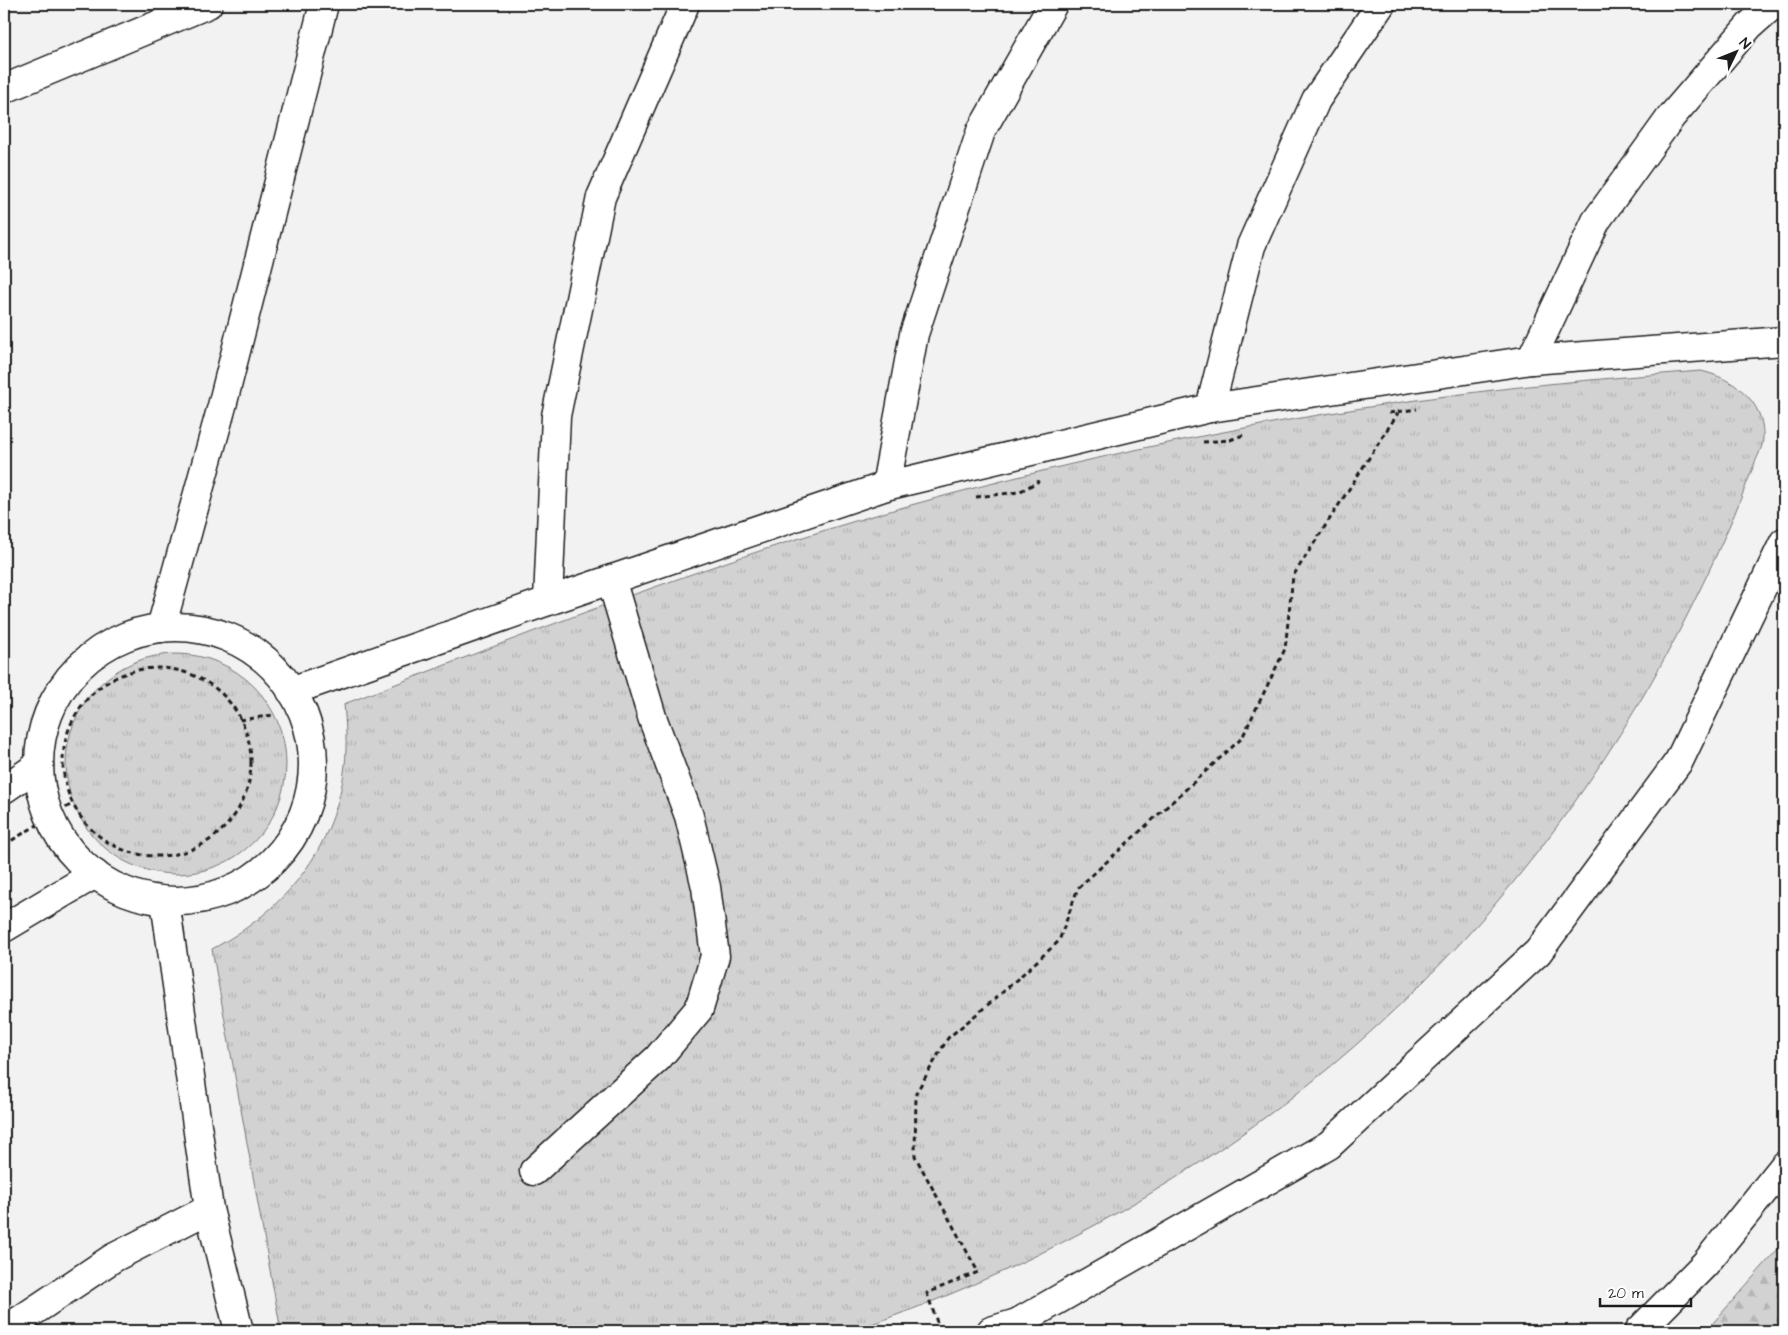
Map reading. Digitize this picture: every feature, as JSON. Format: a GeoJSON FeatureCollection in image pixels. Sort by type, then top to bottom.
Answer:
{"type":"FeatureCollection","features":[{"type":"Feature","properties":{"kind":"street"},"geometry":{"type":"LineString","coordinates":[[4,89],[208,4]]}},
{"type":"Feature","properties":{"kind":"street"},"geometry":{"type":"LineString","coordinates":[[161,628],[225,397],[324,4]]}},
{"type":"Feature","properties":{"kind":"street"},"geometry":{"type":"LineString","coordinates":[[548,601],[556,416],[601,197],[685,4]]}},
{"type":"Feature","properties":{"kind":"street"},"geometry":{"type":"LineString","coordinates":[[886,486],[914,334],[981,131],[1053,4]]}},
{"type":"Feature","properties":{"kind":"street"},"geometry":{"type":"LineString","coordinates":[[1210,408],[1251,246],[1316,100],[1381,4]]}},
{"type":"Feature","properties":{"kind":"street"},"geometry":{"type":"LineString","coordinates":[[1531,360],[1596,221],[1671,117],[1750,25],[1774,4]]}},
{"type":"Feature","properties":{"kind":"street"},"geometry":{"type":"LineString","coordinates":[[296,701],[548,601],[886,486],[1210,408],[1531,360],[1784,341]]}},
{"type":"Feature","properties":{"kind":"street"},"geometry":{"type":"LineString","coordinates":[[991,1331],[1019,1327],[1329,1146],[1538,952],[1679,761],[1784,542]]}},
{"type":"Feature","properties":{"kind":"street"},"geometry":{"type":"LineString","coordinates":[[534,1172],[658,1058],[699,1009],[714,956],[706,887],[689,816],[652,717],[611,579]]}},
{"type":"Feature","properties":{"kind":"street"},"geometry":{"type":"LineString","coordinates":[[186,627],[211,632],[235,641],[257,654],[276,671],[296,701],[310,738],[313,763],[311,788],[304,812],[293,836],[278,856],[260,873],[239,886],[190,901],[165,901],[140,896],[116,887],[94,874],[76,857],[60,837],[61,811],[41,790],[40,740],[47,716],[58,693],[73,672],[91,655],[113,641],[136,632],[161,628],[186,627]]}},
{"type":"Feature","properties":{"kind":"street"},"geometry":{"type":"LineString","coordinates":[[4,789],[39,765]]}},
{"type":"Feature","properties":{"kind":"street"},"geometry":{"type":"LineString","coordinates":[[4,928],[94,874]]}},
{"type":"Feature","properties":{"kind":"street"},"geometry":{"type":"LineString","coordinates":[[165,901],[209,1209],[239,1331]]}},
{"type":"Feature","properties":{"kind":"street"},"geometry":{"type":"LineString","coordinates":[[1639,1331],[1705,1264],[1784,1166]]}},
{"type":"Feature","properties":{"kind":"street"},"geometry":{"type":"LineString","coordinates":[[4,1331],[113,1258],[209,1209]]}},
{"type":"Feature","properties":{"kind":"path"},"geometry":{"type":"LineString","coordinates":[[1380,414],[1426,408]]}},
{"type":"Feature","properties":{"kind":"path"},"geometry":{"type":"LineString","coordinates":[[940,1331],[927,1293],[978,1272],[915,1156],[916,1093],[948,1038],[1059,942],[1078,888],[1242,738],[1285,649],[1293,576],[1398,413]]}},
{"type":"Feature","properties":{"kind":"path"},"geometry":{"type":"LineString","coordinates":[[1202,442],[1230,440],[1246,434]]}},
{"type":"Feature","properties":{"kind":"path"},"geometry":{"type":"LineString","coordinates":[[971,497],[1019,492],[1043,479]]}},
{"type":"Feature","properties":{"kind":"path"},"geometry":{"type":"LineString","coordinates":[[152,667],[183,671],[210,684],[233,706],[247,734],[252,765],[246,796],[230,823],[206,844],[177,855],[146,856],[116,847],[61,811],[64,742],[74,713],[95,690],[121,674],[152,667]]}},
{"type":"Feature","properties":{"kind":"path"},"geometry":{"type":"LineString","coordinates":[[240,720],[296,701]]}},
{"type":"Feature","properties":{"kind":"path"},"geometry":{"type":"LineString","coordinates":[[4,845],[61,811]]}},
{"type":"Feature","properties":{"kind":"green space"},"geometry":{"type":"Polygon","coordinates":[[[1701,371],[1724,379],[1745,393],[1753,402],[1759,413],[1762,425],[1762,445],[1734,515],[1703,584],[1650,685],[1620,733],[1589,781],[1521,873],[1443,962],[1377,1026],[1308,1085],[1202,1161],[1147,1196],[1090,1228],[1032,1257],[973,1285],[851,1331],[281,1331],[212,949],[262,916],[284,896],[318,850],[330,824],[339,796],[345,765],[344,704],[602,606],[796,539],[1012,478],[1087,460],[1239,429],[1392,404],[1527,386],[1701,371]]]}},
{"type":"Feature","properties":{"kind":"green space"},"geometry":{"type":"Polygon","coordinates":[[[176,654],[197,656],[228,667],[254,686],[273,712],[284,743],[286,764],[284,785],[273,816],[254,842],[228,861],[197,872],[176,874],[155,872],[124,861],[98,842],[79,816],[68,785],[66,764],[68,743],[79,712],[98,686],[124,667],[155,656],[176,654]]]}},
{"type":"Feature","properties":{"kind":"green space"},"geometry":{"type":"Polygon","coordinates":[[[1784,1242],[1784,1331],[1706,1331],[1784,1242]]]}}]}
